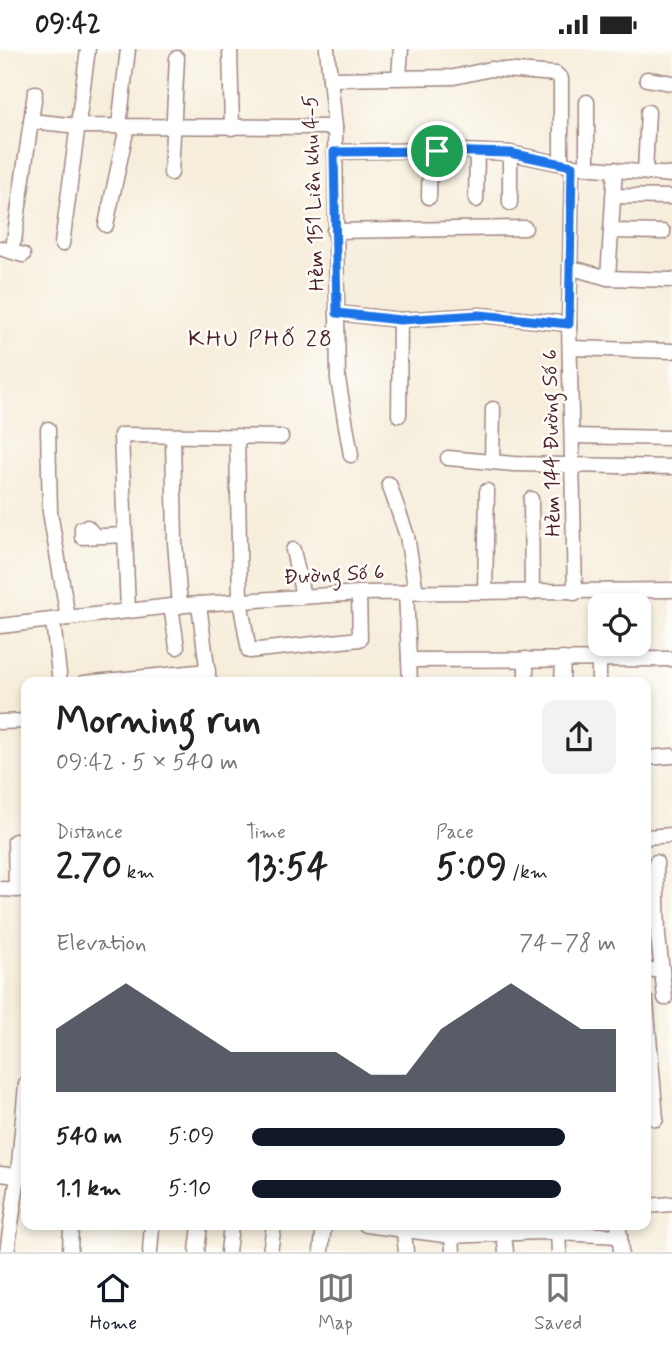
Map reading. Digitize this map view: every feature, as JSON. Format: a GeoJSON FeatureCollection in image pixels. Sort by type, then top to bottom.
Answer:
{"type":"FeatureCollection","features":[{"type":"Feature","properties":{"kind":"street"},"geometry":{"type":"LineString","coordinates":[[62,244],[88,49]]}},
{"type":"Feature","properties":{"kind":"street"},"geometry":{"type":"LineString","coordinates":[[106,225],[123,126],[128,49]]}},
{"type":"Feature","properties":{"kind":"street"},"geometry":{"type":"LineString","coordinates":[[230,49],[232,128]]}},
{"type":"Feature","properties":{"kind":"street","name":"Hẻm 151 Liên khu 4-5"},"geometry":{"type":"LineString","coordinates":[[327,49],[335,127],[334,231],[337,313],[400,320],[480,315],[569,324]]}},
{"type":"Feature","properties":{"kind":"street"},"geometry":{"type":"LineString","coordinates":[[399,77],[401,49]]}},
{"type":"Feature","properties":{"kind":"street"},"geometry":{"type":"LineString","coordinates":[[171,173],[177,58]]}},
{"type":"Feature","properties":{"kind":"street"},"geometry":{"type":"LineString","coordinates":[[330,79],[454,77],[491,69],[556,73],[561,79],[573,165]]}},
{"type":"Feature","properties":{"kind":"street"},"geometry":{"type":"LineString","coordinates":[[647,79],[672,83]]}},
{"type":"Feature","properties":{"kind":"street"},"geometry":{"type":"LineString","coordinates":[[14,241],[35,93]]}},
{"type":"Feature","properties":{"kind":"street"},"geometry":{"type":"LineString","coordinates":[[573,165],[587,102]]}},
{"type":"Feature","properties":{"kind":"street"},"geometry":{"type":"LineString","coordinates":[[645,172],[648,112]]}},
{"type":"Feature","properties":{"kind":"street"},"geometry":{"type":"LineString","coordinates":[[31,121],[123,126],[335,127]]}},
{"type":"Feature","properties":{"kind":"street"},"geometry":{"type":"LineString","coordinates":[[429,197],[430,151]]}},
{"type":"Feature","properties":{"kind":"street"},"geometry":{"type":"LineString","coordinates":[[334,152],[510,153],[573,165],[672,175]]}},
{"type":"Feature","properties":{"kind":"street"},"geometry":{"type":"LineString","coordinates":[[476,200],[477,152]]}},
{"type":"Feature","properties":{"kind":"street"},"geometry":{"type":"LineString","coordinates":[[510,153],[510,203]]}},
{"type":"Feature","properties":{"kind":"street","name":"Hẻm 144 Đường Số 6"},"geometry":{"type":"LineString","coordinates":[[573,165],[569,348],[575,593]]}},
{"type":"Feature","properties":{"kind":"street"},"geometry":{"type":"LineString","coordinates":[[608,278],[615,169]]}},
{"type":"Feature","properties":{"kind":"street"},"geometry":{"type":"LineString","coordinates":[[613,196],[670,197]]}},
{"type":"Feature","properties":{"kind":"street"},"geometry":{"type":"LineString","coordinates":[[334,231],[524,228]]}},
{"type":"Feature","properties":{"kind":"street"},"geometry":{"type":"LineString","coordinates":[[611,231],[663,232]]}},
{"type":"Feature","properties":{"kind":"street"},"geometry":{"type":"LineString","coordinates":[[0,248],[23,255]]}},
{"type":"Feature","properties":{"kind":"street"},"geometry":{"type":"LineString","coordinates":[[572,268],[608,278],[672,280]]}},
{"type":"Feature","properties":{"kind":"street"},"geometry":{"type":"LineString","coordinates":[[337,313],[338,379],[351,455]]}},
{"type":"Feature","properties":{"kind":"street"},"geometry":{"type":"LineString","coordinates":[[399,415],[400,320]]}},
{"type":"Feature","properties":{"kind":"street"},"geometry":{"type":"LineString","coordinates":[[569,348],[672,351]]}},
{"type":"Feature","properties":{"kind":"street"},"geometry":{"type":"LineString","coordinates":[[492,461],[493,409]]}},
{"type":"Feature","properties":{"kind":"street"},"geometry":{"type":"LineString","coordinates":[[48,429],[50,512],[60,620],[60,677]]}},
{"type":"Feature","properties":{"kind":"street"},"geometry":{"type":"LineString","coordinates":[[237,436],[240,600],[249,651],[360,639],[359,593]]}},
{"type":"Feature","properties":{"kind":"street"},"geometry":{"type":"LineString","coordinates":[[572,436],[672,438]]}},
{"type":"Feature","properties":{"kind":"street"},"geometry":{"type":"LineString","coordinates":[[128,610],[121,442],[147,441],[154,437],[281,437]]}},
{"type":"Feature","properties":{"kind":"street"},"geometry":{"type":"LineString","coordinates":[[173,437],[177,647]]}},
{"type":"Feature","properties":{"kind":"street"},"geometry":{"type":"LineString","coordinates":[[448,458],[514,464],[672,467]]}},
{"type":"Feature","properties":{"kind":"street"},"geometry":{"type":"LineString","coordinates":[[389,484],[407,535],[411,592],[410,677]]}},
{"type":"Feature","properties":{"kind":"street"},"geometry":{"type":"LineString","coordinates":[[485,593],[487,491]]}},
{"type":"Feature","properties":{"kind":"street"},"geometry":{"type":"LineString","coordinates":[[531,499],[532,593]]}},
{"type":"Feature","properties":{"kind":"street"},"geometry":{"type":"LineString","coordinates":[[95,536],[125,535]]}},
{"type":"Feature","properties":{"kind":"street"},"geometry":{"type":"LineString","coordinates":[[293,550],[303,596]]}},
{"type":"Feature","properties":{"kind":"street","name":"Đường Số 6"},"geometry":{"type":"LineString","coordinates":[[0,626],[128,610],[303,596],[411,592],[575,593],[672,590]]}},
{"type":"Feature","properties":{"kind":"street"},"geometry":{"type":"LineString","coordinates":[[199,604],[208,677]]}},
{"type":"Feature","properties":{"kind":"street"},"geometry":{"type":"LineString","coordinates":[[599,658],[599,677]]}},
{"type":"Feature","properties":{"kind":"street"},"geometry":{"type":"LineString","coordinates":[[526,659],[526,677]]}},
{"type":"Feature","properties":{"kind":"street"},"geometry":{"type":"LineString","coordinates":[[562,677],[563,659]]}},
{"type":"Feature","properties":{"kind":"street"},"geometry":{"type":"LineString","coordinates":[[409,660],[672,659]]}},
{"type":"Feature","properties":{"kind":"street"},"geometry":{"type":"LineString","coordinates":[[0,722],[21,721]]}},
{"type":"Feature","properties":{"kind":"street"},"geometry":{"type":"LineString","coordinates":[[651,758],[672,756]]}},
{"type":"Feature","properties":{"kind":"street"},"geometry":{"type":"LineString","coordinates":[[651,837],[672,835]]}},
{"type":"Feature","properties":{"kind":"street"},"geometry":{"type":"LineString","coordinates":[[0,889],[21,890],[15,841]]}},
{"type":"Feature","properties":{"kind":"street"},"geometry":{"type":"LineString","coordinates":[[656,862],[652,936],[668,997]]}},
{"type":"Feature","properties":{"kind":"street"},"geometry":{"type":"LineString","coordinates":[[651,970],[662,969]]}},
{"type":"Feature","properties":{"kind":"street"},"geometry":{"type":"LineString","coordinates":[[651,1060],[656,1119]]}},
{"type":"Feature","properties":{"kind":"street"},"geometry":{"type":"LineString","coordinates":[[0,1174],[21,1177]]}},
{"type":"Feature","properties":{"kind":"street"},"geometry":{"type":"LineString","coordinates":[[7,1252],[21,1182]]}},
{"type":"Feature","properties":{"kind":"street"},"geometry":{"type":"LineString","coordinates":[[651,1206],[672,1204]]}},
{"type":"Feature","properties":{"kind":"street"},"geometry":{"type":"LineString","coordinates":[[70,1252],[71,1230]]}},
{"type":"Feature","properties":{"kind":"street"},"geometry":{"type":"LineString","coordinates":[[150,1252],[152,1230]]}},
{"type":"Feature","properties":{"kind":"street"},"geometry":{"type":"LineString","coordinates":[[197,1252],[199,1230]]}},
{"type":"Feature","properties":{"kind":"street"},"geometry":{"type":"LineString","coordinates":[[228,1252],[230,1230]]}},
{"type":"Feature","properties":{"kind":"street"},"geometry":{"type":"LineString","coordinates":[[270,1252],[273,1230]]}},
{"type":"Feature","properties":{"kind":"street"},"geometry":{"type":"LineString","coordinates":[[321,1252],[323,1230]]}},
{"type":"Feature","properties":{"kind":"street"},"geometry":{"type":"LineString","coordinates":[[404,1230],[406,1252]]}},
{"type":"Feature","properties":{"kind":"street"},"geometry":{"type":"LineString","coordinates":[[416,1230],[452,1236],[619,1231],[621,1252]]}},
{"type":"Feature","properties":{"kind":"street"},"geometry":{"type":"LineString","coordinates":[[558,1233],[559,1252]]}},
{"type":"Feature","properties":{"kind":"street"},"geometry":{"type":"LineString","coordinates":[[504,1235],[506,1252]]}},
{"type":"Feature","properties":{"kind":"street"},"geometry":{"type":"LineString","coordinates":[[452,1236],[453,1252]]}},
{"type":"Feature","properties":{"kind":"district","name":"KHU PHỐ 28"},"geometry":{"type":"Point","coordinates":[261,338]}},
{"type":"Feature","properties":{"kind":"route"},"geometry":{"type":"LineString","coordinates":[[437,151],[510,153],[572,166],[569,324],[480,315],[400,320],[337,313],[334,152],[437,151]]}}]}
